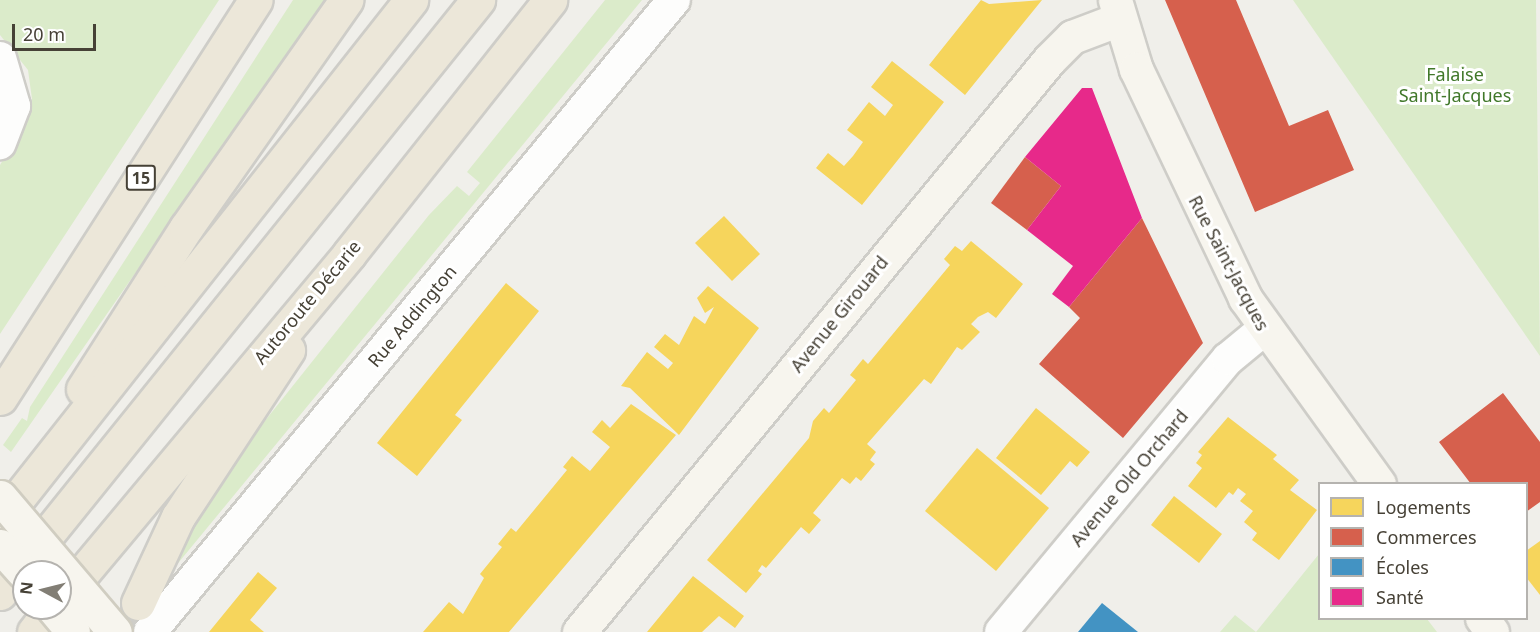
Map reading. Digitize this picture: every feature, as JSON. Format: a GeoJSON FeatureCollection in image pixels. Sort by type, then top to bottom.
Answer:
{"type":"FeatureCollection","features":[{"type":"Feature","properties":{"kind":"highway","name":"15"},"geometry":{"type":"LineString","coordinates":[[0,398],[256,0]]}},
{"type":"Feature","properties":{"kind":"highway"},"geometry":{"type":"LineString","coordinates":[[0,521],[186,228],[346,0]]}},
{"type":"Feature","properties":{"kind":"highway"},"geometry":{"type":"LineString","coordinates":[[0,521],[411,0]]}},
{"type":"Feature","properties":{"kind":"highway"},"geometry":{"type":"LineString","coordinates":[[0,593],[478,0]]}},
{"type":"Feature","properties":{"kind":"highway","name":"Autoroute Décarie"},"geometry":{"type":"LineString","coordinates":[[72,586],[349,254],[550,0]]}},
{"type":"Feature","properties":{"kind":"highway"},"geometry":{"type":"LineString","coordinates":[[144,618],[178,517],[349,254]]}},
{"type":"Feature","properties":{"kind":"highway"},"geometry":{"type":"LineString","coordinates":[[34,632],[44,620]]}},
{"type":"Feature","properties":{"kind":"main road","name":"Rue Saint-Jacques"},"geometry":{"type":"LineString","coordinates":[[1112,7],[1198,205],[1263,330],[1378,482]]}},
{"type":"Feature","properties":{"kind":"main road","name":"Avenue Girouard"},"geometry":{"type":"LineString","coordinates":[[579,632],[1049,60],[1072,37],[1112,7]]}},
{"type":"Feature","properties":{"kind":"main road"},"geometry":{"type":"LineString","coordinates":[[0,497],[115,632]]}},
{"type":"Feature","properties":{"kind":"main road"},"geometry":{"type":"LineString","coordinates":[[0,546],[12,560]]}},
{"type":"Feature","properties":{"kind":"main road"},"geometry":{"type":"LineString","coordinates":[[64,620],[74,632]]}},
{"type":"Feature","properties":{"kind":"street","name":"Rue Addington"},"geometry":{"type":"LineString","coordinates":[[144,618],[674,0]]}},
{"type":"Feature","properties":{"kind":"street"},"geometry":{"type":"LineString","coordinates":[[0,58],[14,106],[0,142]]}},
{"type":"Feature","properties":{"kind":"street","name":"Avenue Old Orchard"},"geometry":{"type":"LineString","coordinates":[[1001,632],[1228,359],[1263,330]]}},
{"type":"Feature","properties":{"kind":"green space"},"geometry":{"type":"Polygon","coordinates":[[[0,0],[219,0],[0,334],[0,165],[25,123],[32,99],[28,70],[0,35],[0,0]]]}},
{"type":"Feature","properties":{"kind":"green space"},"geometry":{"type":"Polygon","coordinates":[[[293,0],[325,0],[11,452],[3,445],[22,418],[27,421],[30,407],[293,0]]]}},
{"type":"Feature","properties":{"kind":"green space"},"geometry":{"type":"Polygon","coordinates":[[[605,0],[642,0],[165,579],[165,569],[218,483],[264,422],[429,215],[457,186],[469,196],[480,183],[467,172],[605,0]]]}},
{"type":"Feature","properties":{"kind":"green space","name":"Falaise Saint-Jacques"},"geometry":{"type":"Polygon","coordinates":[[[1293,0],[1536,0],[1540,356],[1293,0]]]}},
{"type":"Feature","properties":{"kind":"green space"},"geometry":{"type":"Polygon","coordinates":[[[1318,555],[1318,620],[1428,620],[1437,632],[1256,632],[1318,555]]]}},
{"type":"Feature","properties":{"kind":"green space"},"geometry":{"type":"Polygon","coordinates":[[[1235,615],[1256,632],[1220,632],[1235,615]]]}},
{"type":"Feature","properties":{"kind":"building: Logements"},"geometry":{"type":"Polygon","coordinates":[[[981,0],[989,4],[1042,0],[965,95],[929,65],[981,0]]]}},
{"type":"Feature","properties":{"kind":"building: Logements"},"geometry":{"type":"Polygon","coordinates":[[[892,61],[944,102],[862,205],[816,168],[828,153],[844,166],[853,156],[863,142],[847,130],[869,102],[885,116],[893,105],[871,87],[892,61]]]}},
{"type":"Feature","properties":{"kind":"building: Logements"},"geometry":{"type":"Polygon","coordinates":[[[724,216],[760,254],[732,281],[695,243],[724,216]]]}},
{"type":"Feature","properties":{"kind":"building: Logements"},"geometry":{"type":"Polygon","coordinates":[[[971,241],[1023,284],[996,318],[988,312],[971,324],[980,332],[962,350],[957,347],[931,384],[924,379],[867,444],[876,452],[870,460],[875,464],[861,481],[856,477],[850,484],[842,478],[813,513],[821,520],[809,534],[801,527],[766,568],[762,565],[758,571],[762,574],[746,593],[707,560],[809,438],[813,421],[824,408],[829,413],[856,380],[850,375],[863,359],[868,364],[950,265],[944,259],[955,246],[962,251],[971,241]]]}},
{"type":"Feature","properties":{"kind":"building: Logements"},"geometry":{"type":"Polygon","coordinates":[[[506,283],[539,311],[455,415],[462,420],[417,476],[377,443],[506,283]]]}},
{"type":"Feature","properties":{"kind":"building: Logements"},"geometry":{"type":"Polygon","coordinates":[[[708,286],[759,328],[679,435],[630,388],[621,386],[647,352],[668,369],[673,363],[654,347],[665,334],[679,345],[694,316],[705,324],[714,307],[705,313],[697,298],[708,286]]]}},
{"type":"Feature","properties":{"kind":"building: Logements"},"geometry":{"type":"Polygon","coordinates":[[[631,404],[676,435],[509,632],[423,632],[449,602],[463,614],[484,578],[480,574],[502,547],[498,544],[511,528],[516,532],[567,470],[563,467],[572,456],[590,471],[610,447],[592,432],[602,420],[610,428],[631,404]]]}},
{"type":"Feature","properties":{"kind":"building: Logements"},"geometry":{"type":"Polygon","coordinates":[[[1036,408],[1090,452],[1077,467],[1070,461],[1041,495],[996,458],[1036,408]]]}},
{"type":"Feature","properties":{"kind":"building: Logements"},"geometry":{"type":"Polygon","coordinates":[[[1228,417],[1277,455],[1273,459],[1299,480],[1290,490],[1317,510],[1279,560],[1252,540],[1257,533],[1244,522],[1253,511],[1240,501],[1246,494],[1238,488],[1233,495],[1229,492],[1216,508],[1188,486],[1202,468],[1196,463],[1202,455],[1198,452],[1228,417]]]}},
{"type":"Feature","properties":{"kind":"building: Logements"},"geometry":{"type":"Polygon","coordinates":[[[977,448],[1049,508],[996,571],[925,511],[977,448]]]}},
{"type":"Feature","properties":{"kind":"building: Logements"},"geometry":{"type":"Polygon","coordinates":[[[1174,496],[1222,534],[1199,563],[1151,525],[1174,496]]]}},
{"type":"Feature","properties":{"kind":"building: Logements"},"geometry":{"type":"Polygon","coordinates":[[[1540,541],[1540,595],[1528,580],[1528,550],[1540,541]]]}},
{"type":"Feature","properties":{"kind":"building: Logements"},"geometry":{"type":"Polygon","coordinates":[[[258,572],[277,588],[250,620],[264,632],[209,632],[258,572]]]}},
{"type":"Feature","properties":{"kind":"building: Logements"},"geometry":{"type":"Polygon","coordinates":[[[693,576],[744,616],[735,628],[719,616],[702,632],[647,632],[693,576]]]}},
{"type":"Feature","properties":{"kind":"building: Commerces"},"geometry":{"type":"Polygon","coordinates":[[[1165,0],[1236,0],[1289,126],[1328,110],[1354,170],[1255,212],[1165,0]]]}},
{"type":"Feature","properties":{"kind":"building: Commerces"},"geometry":{"type":"Polygon","coordinates":[[[1025,157],[1061,186],[1027,230],[991,203],[1025,157]]]}},
{"type":"Feature","properties":{"kind":"building: Commerces"},"geometry":{"type":"Polygon","coordinates":[[[1142,218],[1203,343],[1123,438],[1039,364],[1080,318],[1069,307],[1142,218]]]}},
{"type":"Feature","properties":{"kind":"building: Commerces"},"geometry":{"type":"Polygon","coordinates":[[[1503,393],[1540,442],[1540,502],[1528,511],[1528,482],[1469,482],[1439,442],[1503,393]]]}},
{"type":"Feature","properties":{"kind":"building: Écoles"},"geometry":{"type":"Polygon","coordinates":[[[1102,603],[1138,632],[1078,632],[1102,603]]]}},
{"type":"Feature","properties":{"kind":"building: Santé"},"geometry":{"type":"Polygon","coordinates":[[[1082,88],[1092,88],[1142,218],[1069,307],[1052,294],[1073,266],[1027,230],[1061,186],[1025,157],[1082,88]]]}},
{"type":"Feature","properties":{"kind":"tunnel"},"geometry":{"type":"LineString","coordinates":[[132,632],[138,603]]}}]}
